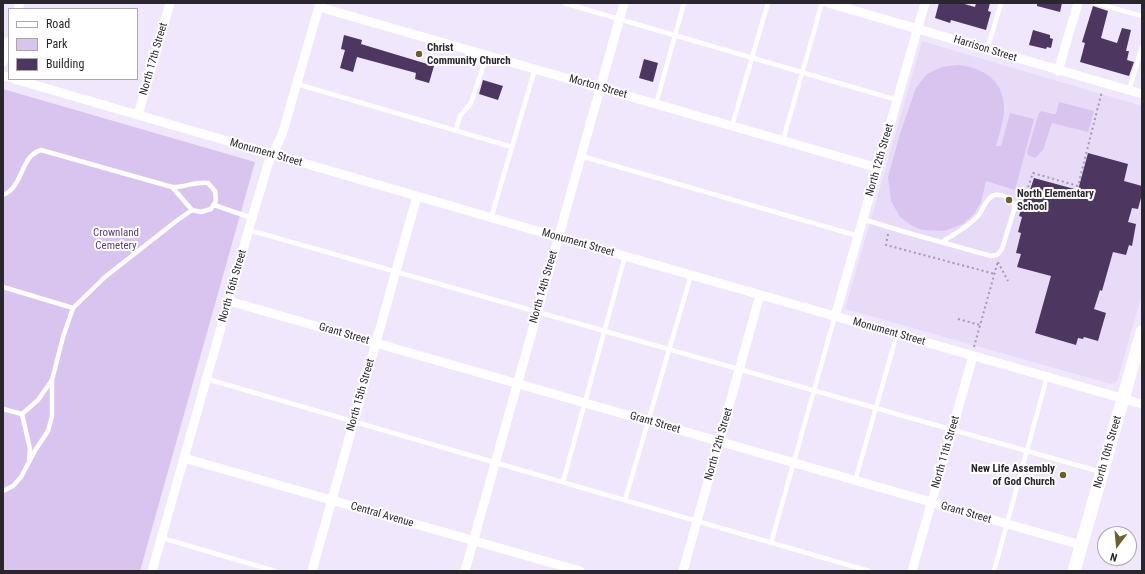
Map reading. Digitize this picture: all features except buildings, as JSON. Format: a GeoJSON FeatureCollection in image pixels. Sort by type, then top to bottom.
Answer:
{"type":"FeatureCollection","features":[{"type":"Feature","properties":{"kind":"main road","name":"North 10th Street"},"geometry":{"type":"LineString","coordinates":[[1074,571],[1142,332]]}},
{"type":"Feature","properties":{"kind":"street","name":"North 17th Street"},"geometry":{"type":"LineString","coordinates":[[138,115],[170,3]]}},
{"type":"Feature","properties":{"kind":"street","name":"North 14th Street"},"geometry":{"type":"LineString","coordinates":[[465,571],[624,3]]}},
{"type":"Feature","properties":{"kind":"street","name":"Harrison Street"},"geometry":{"type":"LineString","coordinates":[[828,3],[1058,71],[1142,94]]}},
{"type":"Feature","properties":{"kind":"street","name":"North 12th Street"},"geometry":{"type":"LineString","coordinates":[[835,316],[925,3]]}},
{"type":"Feature","properties":{"kind":"street"},"geometry":{"type":"LineString","coordinates":[[1058,71],[1078,3]]}},
{"type":"Feature","properties":{"kind":"street","name":"Morton Street"},"geometry":{"type":"LineString","coordinates":[[319,5],[878,168]]}},
{"type":"Feature","properties":{"kind":"street","name":"North 16th Street"},"geometry":{"type":"LineString","coordinates":[[152,571],[252,218],[272,155],[282,135],[319,5]]}},
{"type":"Feature","properties":{"kind":"street"},"geometry":{"type":"LineString","coordinates":[[3,62],[8,44]]}},
{"type":"Feature","properties":{"kind":"street","name":"Monument Street"},"geometry":{"type":"LineString","coordinates":[[17,80],[272,155],[1142,404]]}},
{"type":"Feature","properties":{"kind":"street","name":"North 15th Street"},"geometry":{"type":"LineString","coordinates":[[312,571],[417,196]]}},
{"type":"Feature","properties":{"kind":"street","name":"North 12th Street"},"geometry":{"type":"LineString","coordinates":[[683,571],[760,295]]}},
{"type":"Feature","properties":{"kind":"street","name":"Grant Street"},"geometry":{"type":"LineString","coordinates":[[229,301],[1081,546]]}},
{"type":"Feature","properties":{"kind":"street","name":"North 11th Street"},"geometry":{"type":"LineString","coordinates":[[912,571],[973,356]]}},
{"type":"Feature","properties":{"kind":"street","name":"Central Avenue"},"geometry":{"type":"LineString","coordinates":[[184,458],[580,571]]}},
{"type":"Feature","properties":{"kind":"lane"},"geometry":{"type":"LineString","coordinates":[[564,3],[897,100]]}},
{"type":"Feature","properties":{"kind":"lane"},"geometry":{"type":"LineString","coordinates":[[656,104],[684,3]]}},
{"type":"Feature","properties":{"kind":"lane"},"geometry":{"type":"LineString","coordinates":[[732,126],[768,3]]}},
{"type":"Feature","properties":{"kind":"lane"},"geometry":{"type":"LineString","coordinates":[[783,140],[822,3]]}},
{"type":"Feature","properties":{"kind":"lane"},"geometry":{"type":"LineString","coordinates":[[987,50],[1001,3]]}},
{"type":"Feature","properties":{"kind":"lane"},"geometry":{"type":"LineString","coordinates":[[1095,3],[1142,16]]}},
{"type":"Feature","properties":{"kind":"lane"},"geometry":{"type":"LineString","coordinates":[[1129,90],[1142,47]]}},
{"type":"Feature","properties":{"kind":"lane"},"geometry":{"type":"LineString","coordinates":[[456,129],[460,116],[471,103],[487,55]]}},
{"type":"Feature","properties":{"kind":"lane"},"geometry":{"type":"LineString","coordinates":[[491,218],[535,69]]}},
{"type":"Feature","properties":{"kind":"lane"},"geometry":{"type":"LineString","coordinates":[[297,84],[456,129],[512,147]]}},
{"type":"Feature","properties":{"kind":"lane"},"geometry":{"type":"LineString","coordinates":[[3,195],[10,192],[14,188],[29,157],[35,152],[41,150],[172,187],[208,183],[215,191],[216,196],[214,205],[211,209],[206,211],[192,210],[175,222],[111,272],[73,308],[63,337],[52,380],[52,416],[48,431],[36,449],[21,477],[13,486],[3,491]]}},
{"type":"Feature","properties":{"kind":"lane"},"geometry":{"type":"LineString","coordinates":[[581,156],[858,236]]}},
{"type":"Feature","properties":{"kind":"lane"},"geometry":{"type":"LineString","coordinates":[[172,187],[192,210]]}},
{"type":"Feature","properties":{"kind":"lane"},"geometry":{"type":"LineString","coordinates":[[863,219],[890,227],[942,242],[991,256],[997,255],[1002,249],[1014,210],[1014,204],[1004,196],[994,195],[989,199],[973,221],[942,242]]}},
{"type":"Feature","properties":{"kind":"lane"},"geometry":{"type":"LineString","coordinates":[[214,205],[252,218]]}},
{"type":"Feature","properties":{"kind":"lane"},"geometry":{"type":"LineString","coordinates":[[249,230],[1102,472]]}},
{"type":"Feature","properties":{"kind":"lane"},"geometry":{"type":"LineString","coordinates":[[563,482],[625,256]]}},
{"type":"Feature","properties":{"kind":"lane"},"geometry":{"type":"LineString","coordinates":[[625,500],[691,275]]}},
{"type":"Feature","properties":{"kind":"lane"},"geometry":{"type":"LineString","coordinates":[[3,287],[73,308]]}},
{"type":"Feature","properties":{"kind":"lane"},"geometry":{"type":"LineString","coordinates":[[771,542],[835,316]]}},
{"type":"Feature","properties":{"kind":"lane"},"geometry":{"type":"LineString","coordinates":[[855,481],[897,334]]}},
{"type":"Feature","properties":{"kind":"lane"},"geometry":{"type":"LineString","coordinates":[[994,571],[1047,377]]}},
{"type":"Feature","properties":{"kind":"lane"},"geometry":{"type":"LineString","coordinates":[[207,379],[869,571]]}},
{"type":"Feature","properties":{"kind":"lane"},"geometry":{"type":"LineString","coordinates":[[22,414],[38,400],[52,380]]}},
{"type":"Feature","properties":{"kind":"lane"},"geometry":{"type":"LineString","coordinates":[[3,409],[22,414]]}},
{"type":"Feature","properties":{"kind":"lane"},"geometry":{"type":"LineString","coordinates":[[22,414],[30,449],[28,464]]}},
{"type":"Feature","properties":{"kind":"lane"},"geometry":{"type":"LineString","coordinates":[[162,538],[275,571]]}},
{"type":"Feature","properties":{"kind":"path"},"geometry":{"type":"LineString","coordinates":[[1014,204],[1027,190],[1033,173],[1078,186],[1104,84]]}},
{"type":"Feature","properties":{"kind":"path"},"geometry":{"type":"LineString","coordinates":[[890,227],[886,244],[995,274]]}},
{"type":"Feature","properties":{"kind":"path"},"geometry":{"type":"LineString","coordinates":[[997,255],[998,262],[1008,281]]}},
{"type":"Feature","properties":{"kind":"path"},"geometry":{"type":"LineString","coordinates":[[973,356],[980,325],[998,262]]}},
{"type":"Feature","properties":{"kind":"path"},"geometry":{"type":"LineString","coordinates":[[958,319],[980,325]]}},
{"type":"Feature","properties":{"kind":"shaded area","name":"North Elementary School"},"geometry":{"type":"Polygon","coordinates":[[[922,41],[1142,106],[1142,294],[1118,379],[1115,383],[1111,384],[845,309],[922,41]]]}},
{"type":"Feature","properties":{"kind":"green space"},"geometry":{"type":"Polygon","coordinates":[[[957,65],[967,66],[984,73],[997,84],[1001,92],[1004,101],[1004,112],[996,146],[1001,146],[1010,113],[1034,119],[1015,190],[986,181],[981,202],[974,214],[963,224],[944,231],[922,230],[911,225],[900,217],[891,201],[888,177],[900,134],[916,88],[927,74],[942,67],[957,65]]]}},
{"type":"Feature","properties":{"kind":"green space","name":"Crownland Cemetery"},"geometry":{"type":"Polygon","coordinates":[[[3,89],[255,162],[140,571],[3,571],[3,89]]]}},
{"type":"Feature","properties":{"kind":"green space"},"geometry":{"type":"Polygon","coordinates":[[[1059,102],[1094,111],[1088,132],[1052,123],[1043,150],[1035,158],[1028,155],[1027,152],[1039,113],[1042,111],[1056,114],[1059,102]]]}},
{"type":"Feature","properties":{"kind":"place","name":"Christ Community Church"},"geometry":{"type":"Point","coordinates":[419,54]}},
{"type":"Feature","properties":{"kind":"place","name":"North Elementary School"},"geometry":{"type":"Point","coordinates":[1009,200]}},
{"type":"Feature","properties":{"kind":"place","name":"New Life Assembly of God Church"},"geometry":{"type":"Point","coordinates":[1063,475]}}]}
